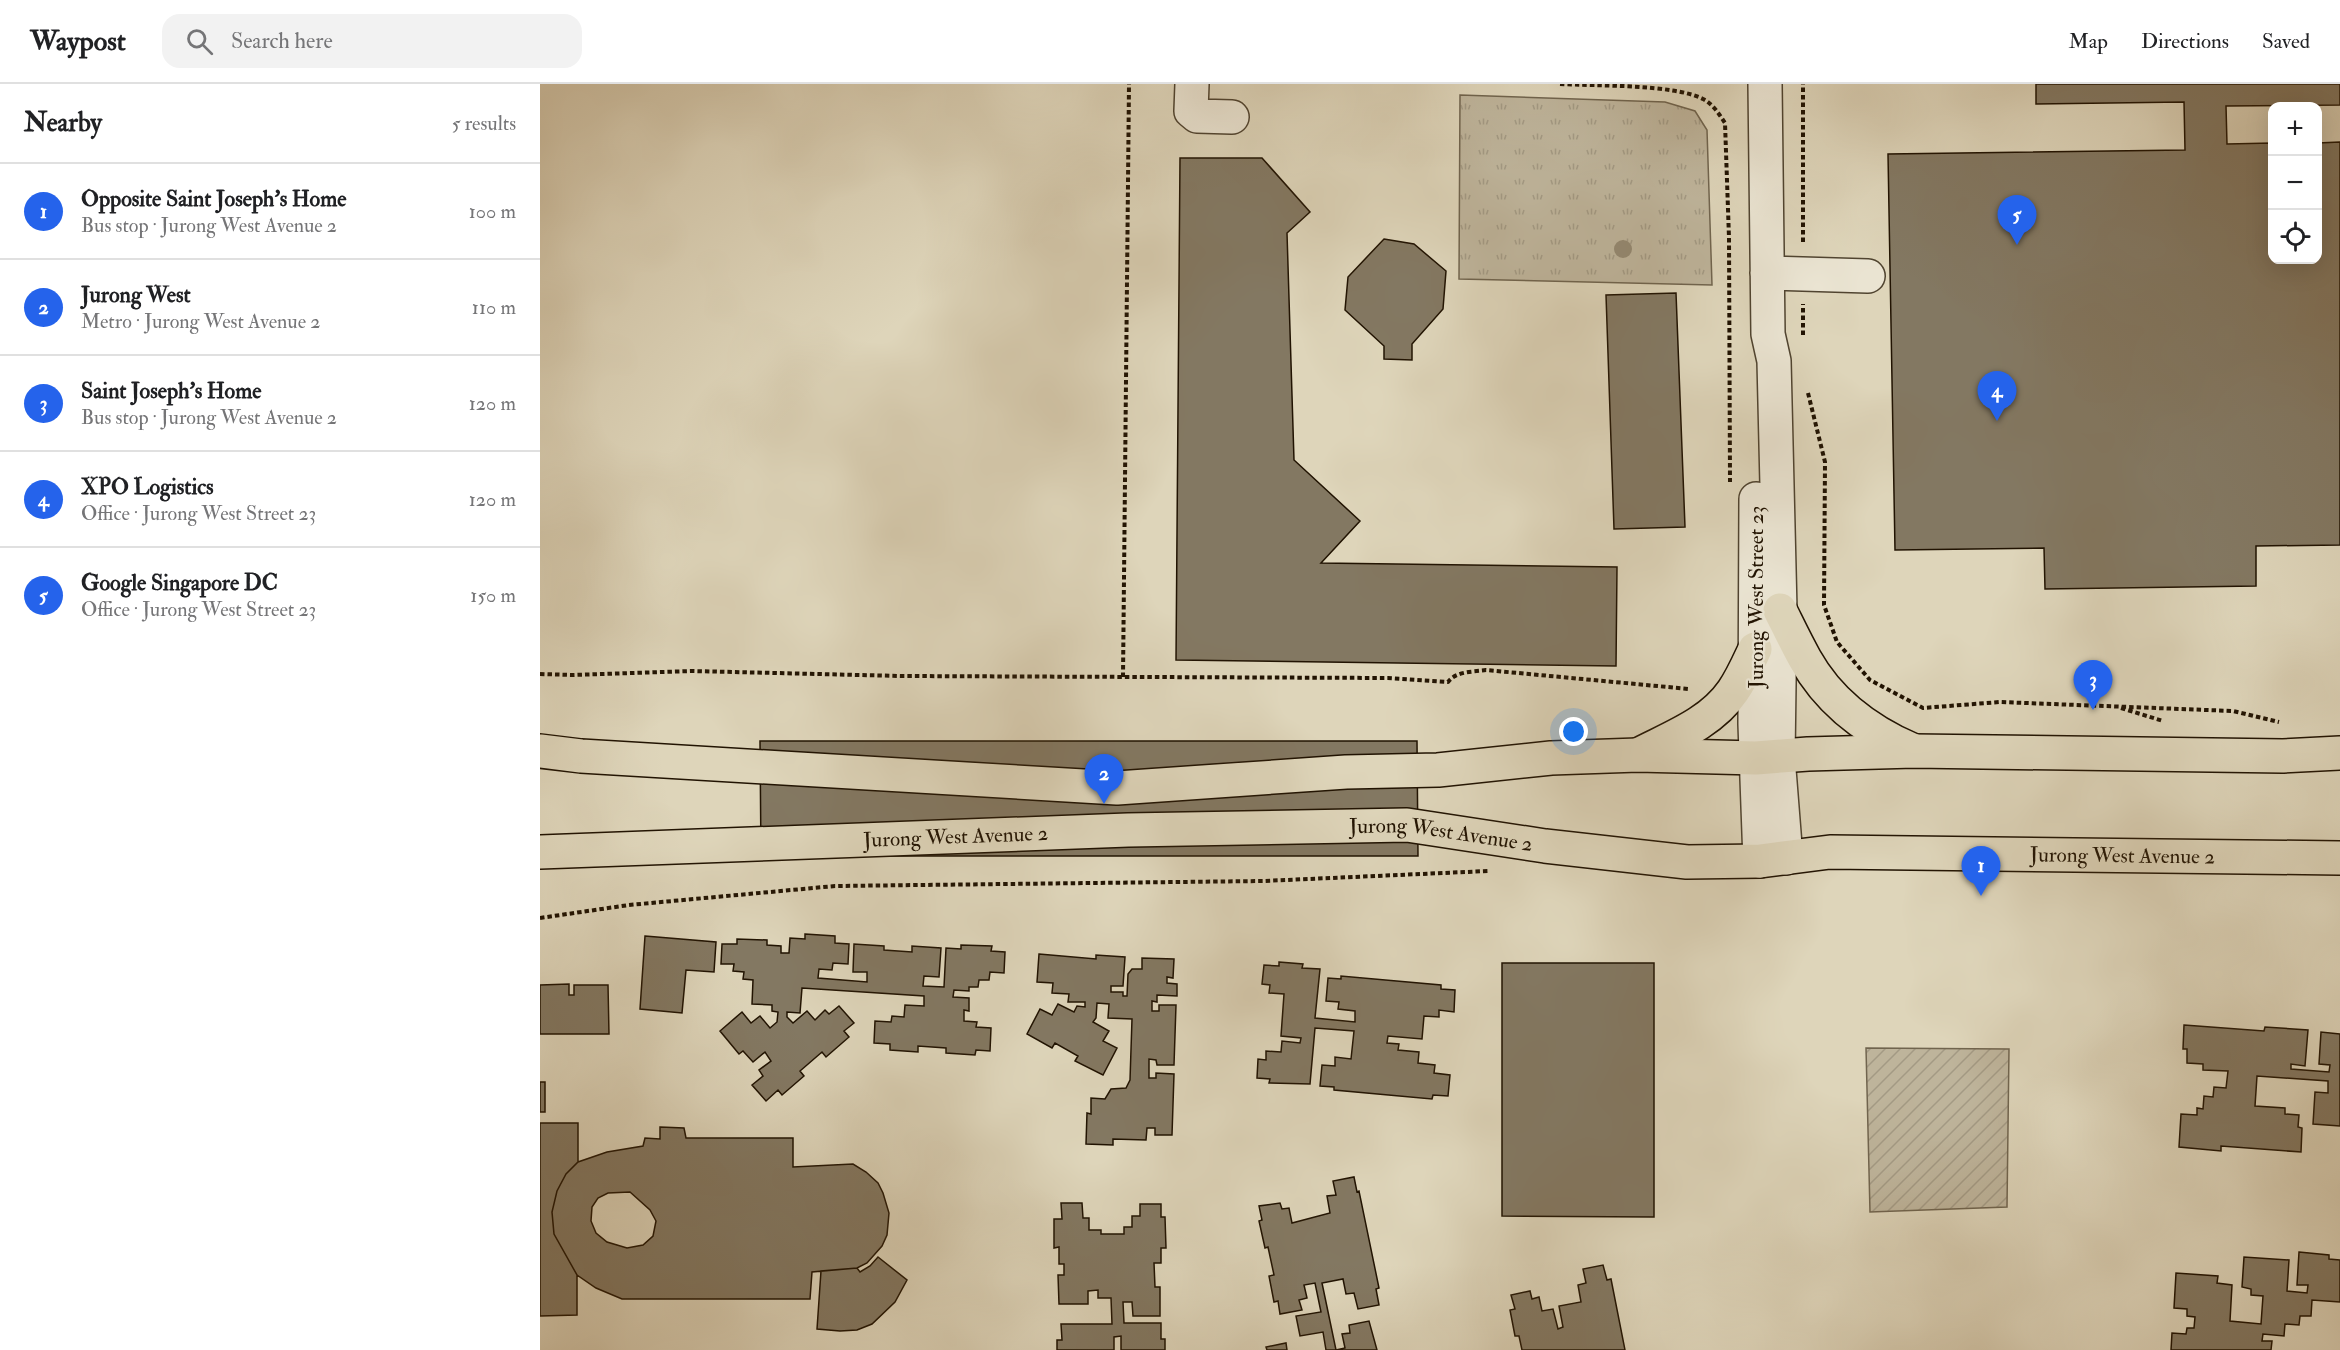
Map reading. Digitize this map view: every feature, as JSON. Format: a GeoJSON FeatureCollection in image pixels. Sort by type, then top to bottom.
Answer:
{"type":"FeatureCollection","features":[{"type":"Feature","properties":{"kind":"main road"},"geometry":{"type":"LineString","coordinates":[[1780,610],[1805,661],[1837,703],[1883,737],[1914,751]]}},
{"type":"Feature","properties":{"kind":"main road"},"geometry":{"type":"LineString","coordinates":[[1638,755],[1700,722],[1721,705],[1742,677],[1755,649]]}},
{"type":"Feature","properties":{"kind":"main road"},"geometry":{"type":"LineString","coordinates":[[540,751],[581,756],[1117,788],[1346,772],[1438,770],[1551,758],[1638,755],[1767,757],[1914,751],[2283,756],[2340,753]]}},
{"type":"Feature","properties":{"kind":"main road","name":"Jurong West Avenue 2"},"geometry":{"type":"LineString","coordinates":[[540,852],[1128,830],[1407,825],[1545,846],[1687,862],[1773,859],[1830,852],[2340,858]]}},
{"type":"Feature","properties":{"kind":"street"},"geometry":{"type":"LineString","coordinates":[[1192,84],[1191,111],[1197,116],[1232,117]]}},
{"type":"Feature","properties":{"kind":"street","name":"Jurong West Street 23"},"geometry":{"type":"LineString","coordinates":[[1764,84],[1768,334],[1774,361],[1780,610],[1767,757]]}},
{"type":"Feature","properties":{"kind":"street"},"geometry":{"type":"LineString","coordinates":[[1767,273],[1868,276]]}},
{"type":"Feature","properties":{"kind":"street","name":"Jurong West Street 23"},"geometry":{"type":"LineString","coordinates":[[1768,334],[1758,364],[1755,649],[1767,757],[1773,859]]}},
{"type":"Feature","properties":{"kind":"path"},"geometry":{"type":"LineString","coordinates":[[1123,677],[1129,84]]}},
{"type":"Feature","properties":{"kind":"path"},"geometry":{"type":"LineString","coordinates":[[1560,84],[1684,92],[1704,99],[1718,111],[1725,123],[1729,238],[1730,491]]}},
{"type":"Feature","properties":{"kind":"path"},"geometry":{"type":"LineString","coordinates":[[1803,84],[1803,345]]}},
{"type":"Feature","properties":{"kind":"path"},"geometry":{"type":"LineString","coordinates":[[1808,392],[1825,462],[1824,605],[1837,642],[1870,680],[1923,708],[2000,702],[2233,711],[2286,724]]}},
{"type":"Feature","properties":{"kind":"path"},"geometry":{"type":"LineString","coordinates":[[540,674],[691,671],[902,676],[1388,678],[1448,682],[1452,677],[1461,674],[1485,670],[1692,690]]}},
{"type":"Feature","properties":{"kind":"path"},"geometry":{"type":"LineString","coordinates":[[540,918],[629,905],[835,886],[1263,880],[1493,871]]}},
{"type":"Feature","properties":{"kind":"green space"},"geometry":{"type":"Polygon","coordinates":[[[1460,95],[1665,102],[1695,111],[1707,130],[1712,285],[1459,279],[1460,95]]]}},
{"type":"Feature","properties":{"kind":"green space"},"geometry":{"type":"Polygon","coordinates":[[[1866,1048],[2009,1049],[2007,1207],[1870,1212],[1866,1048]]]}},
{"type":"Feature","properties":{"kind":"building"},"geometry":{"type":"Polygon","coordinates":[[[2036,84],[2340,84],[2340,105],[2322,105],[2322,102],[2268,102],[2268,106],[2226,106],[2227,144],[2268,143],[2268,264],[2322,264],[2322,143],[2340,142],[2340,545],[2256,546],[2256,586],[2045,589],[2044,548],[1895,550],[1888,154],[2185,150],[2184,102],[2036,104],[2036,84]]]}},
{"type":"Feature","properties":{"kind":"building"},"geometry":{"type":"Polygon","coordinates":[[[1180,158],[1262,158],[1310,212],[1287,233],[1294,460],[1360,521],[1321,563],[1617,567],[1616,666],[1176,660],[1180,158]]]}},
{"type":"Feature","properties":{"kind":"building"},"geometry":{"type":"Polygon","coordinates":[[[1384,239],[1414,244],[1446,271],[1443,309],[1412,344],[1412,360],[1384,359],[1384,346],[1345,310],[1348,277],[1384,239]]]}},
{"type":"Feature","properties":{"kind":"building"},"geometry":{"type":"Polygon","coordinates":[[[1676,293],[1685,527],[1614,529],[1606,295],[1676,293]]]}},
{"type":"Feature","properties":{"kind":"building"},"geometry":{"type":"Polygon","coordinates":[[[760,741],[1417,741],[1418,856],[761,856],[760,741]]]}},
{"type":"Feature","properties":{"kind":"building"},"geometry":{"type":"Polygon","coordinates":[[[805,934],[835,936],[835,943],[849,944],[848,964],[833,963],[832,970],[819,969],[818,978],[867,982],[867,972],[853,972],[854,944],[884,946],[884,950],[912,952],[912,946],[941,948],[939,977],[924,976],[923,986],[944,987],[946,948],[961,949],[961,945],[992,946],[991,951],[1005,952],[1004,973],[990,972],[989,980],[979,980],[978,987],[969,987],[969,991],[954,990],[953,997],[969,998],[969,1011],[964,1010],[964,1021],[977,1022],[976,1027],[991,1028],[990,1051],[976,1050],[975,1055],[946,1053],[946,1048],[918,1046],[918,1052],[890,1050],[890,1044],[874,1043],[875,1021],[891,1022],[892,1016],[904,1017],[905,1005],[924,1006],[924,996],[802,988],[800,1013],[787,1012],[787,1017],[793,1023],[807,1011],[815,1020],[825,1010],[829,1014],[839,1006],[854,1023],[844,1031],[849,1037],[826,1057],[822,1052],[800,1071],[804,1076],[782,1095],[778,1090],[766,1101],[752,1085],[763,1076],[759,1070],[771,1061],[765,1052],[753,1062],[743,1051],[739,1054],[720,1031],[742,1012],[751,1023],[760,1016],[770,1028],[777,1022],[778,1012],[772,1011],[772,1005],[752,1004],[753,980],[743,979],[744,972],[733,971],[734,964],[721,964],[722,944],[737,944],[737,939],[767,940],[767,945],[781,946],[781,953],[789,953],[790,938],[805,939],[805,934]]]}},
{"type":"Feature","properties":{"kind":"building"},"geometry":{"type":"Polygon","coordinates":[[[645,936],[716,942],[714,972],[686,970],[682,1013],[640,1009],[645,936]]]}},
{"type":"Feature","properties":{"kind":"building"},"geometry":{"type":"Polygon","coordinates":[[[1039,954],[1096,959],[1096,955],[1125,957],[1123,986],[1111,986],[1111,992],[1123,992],[1123,996],[1127,996],[1128,974],[1132,969],[1142,969],[1142,958],[1174,959],[1173,978],[1167,977],[1167,983],[1177,984],[1177,996],[1157,995],[1157,1002],[1152,1001],[1152,1011],[1159,1011],[1159,1005],[1176,1005],[1174,1065],[1157,1065],[1156,1060],[1149,1059],[1149,1078],[1156,1078],[1156,1073],[1174,1074],[1172,1135],[1155,1135],[1155,1128],[1147,1128],[1146,1140],[1113,1139],[1113,1145],[1086,1144],[1087,1113],[1091,1114],[1091,1098],[1105,1099],[1111,1089],[1126,1088],[1130,1080],[1132,1019],[1108,1018],[1109,1004],[1097,1003],[1096,1018],[1093,1022],[1109,1031],[1103,1041],[1117,1048],[1103,1075],[1075,1061],[1078,1056],[1055,1043],[1052,1048],[1027,1034],[1040,1009],[1052,1015],[1058,1004],[1074,1012],[1077,1006],[1085,1007],[1085,1002],[1068,1002],[1069,994],[1052,993],[1053,983],[1037,982],[1039,954]]]}},
{"type":"Feature","properties":{"kind":"building"},"geometry":{"type":"Polygon","coordinates":[[[1279,962],[1303,964],[1302,968],[1320,969],[1315,1018],[1355,1022],[1355,1011],[1338,1009],[1339,1002],[1326,1001],[1328,978],[1341,979],[1341,976],[1441,985],[1441,989],[1455,990],[1454,1012],[1439,1010],[1439,1017],[1424,1016],[1422,1039],[1388,1036],[1387,1043],[1399,1044],[1398,1050],[1419,1052],[1418,1063],[1435,1065],[1434,1073],[1450,1075],[1448,1096],[1433,1095],[1432,1099],[1334,1090],[1334,1087],[1320,1086],[1322,1065],[1335,1066],[1335,1057],[1351,1059],[1354,1031],[1315,1028],[1310,1084],[1269,1083],[1270,1079],[1257,1078],[1258,1059],[1266,1060],[1266,1051],[1281,1052],[1282,1041],[1300,1043],[1301,1038],[1281,1036],[1284,994],[1269,993],[1270,985],[1262,984],[1264,965],[1279,966],[1279,962]]]}},
{"type":"Feature","properties":{"kind":"building"},"geometry":{"type":"Polygon","coordinates":[[[1502,963],[1654,963],[1654,1217],[1502,1216],[1502,963]]]}},
{"type":"Feature","properties":{"kind":"building"},"geometry":{"type":"Polygon","coordinates":[[[569,984],[569,995],[574,995],[574,985],[608,985],[609,1034],[540,1034],[540,985],[569,984]]]}},
{"type":"Feature","properties":{"kind":"building"},"geometry":{"type":"Polygon","coordinates":[[[2184,1025],[2264,1031],[2265,1027],[2308,1030],[2305,1066],[2291,1064],[2291,1069],[2329,1072],[2330,1065],[2319,1064],[2321,1032],[2340,1034],[2340,1126],[2313,1124],[2315,1092],[2328,1093],[2328,1081],[2257,1076],[2255,1106],[2285,1108],[2285,1114],[2299,1115],[2298,1127],[2302,1128],[2301,1152],[2221,1146],[2221,1151],[2179,1147],[2181,1114],[2197,1115],[2197,1108],[2203,1109],[2204,1096],[2213,1097],[2214,1087],[2226,1088],[2228,1071],[2203,1070],[2203,1064],[2187,1063],[2187,1049],[2183,1049],[2184,1025]]]}},
{"type":"Feature","properties":{"kind":"building"},"geometry":{"type":"Polygon","coordinates":[[[540,1082],[545,1082],[545,1112],[540,1112],[540,1082]]]}},
{"type":"Feature","properties":{"kind":"building"},"geometry":{"type":"Polygon","coordinates":[[[540,1123],[578,1123],[578,1162],[566,1174],[557,1191],[552,1212],[554,1234],[577,1275],[577,1315],[540,1316],[540,1123]]]}},
{"type":"Feature","properties":{"kind":"building"},"geometry":{"type":"Polygon","coordinates":[[[660,1127],[684,1128],[686,1138],[793,1138],[793,1167],[853,1164],[878,1183],[889,1213],[887,1235],[882,1246],[867,1263],[857,1268],[812,1272],[810,1299],[622,1299],[596,1288],[577,1275],[554,1234],[552,1212],[557,1191],[566,1174],[578,1162],[607,1152],[643,1146],[645,1138],[660,1139],[660,1127]],[[630,1192],[608,1193],[598,1198],[592,1207],[591,1221],[596,1233],[607,1242],[627,1248],[643,1245],[653,1236],[656,1221],[650,1210],[630,1192]]]}},
{"type":"Feature","properties":{"kind":"building"},"geometry":{"type":"Polygon","coordinates":[[[1354,1177],[1357,1192],[1359,1191],[1379,1288],[1376,1289],[1379,1305],[1358,1309],[1354,1293],[1346,1294],[1343,1279],[1322,1283],[1336,1350],[1326,1350],[1323,1332],[1300,1336],[1296,1316],[1321,1312],[1315,1283],[1304,1285],[1307,1298],[1299,1300],[1302,1310],[1280,1314],[1278,1301],[1274,1302],[1269,1276],[1274,1275],[1259,1221],[1262,1220],[1259,1206],[1280,1203],[1282,1209],[1289,1208],[1292,1223],[1330,1213],[1327,1196],[1336,1195],[1333,1181],[1354,1177]]]}},
{"type":"Feature","properties":{"kind":"building"},"geometry":{"type":"Polygon","coordinates":[[[1061,1203],[1082,1203],[1083,1218],[1089,1218],[1089,1230],[1101,1230],[1101,1234],[1124,1234],[1124,1227],[1132,1227],[1132,1216],[1140,1216],[1140,1204],[1161,1204],[1161,1217],[1165,1217],[1166,1248],[1161,1248],[1161,1263],[1154,1263],[1155,1287],[1160,1287],[1160,1316],[1133,1316],[1132,1302],[1123,1302],[1124,1323],[1161,1323],[1161,1339],[1165,1339],[1165,1350],[1121,1350],[1121,1336],[1114,1337],[1114,1350],[1057,1350],[1057,1340],[1062,1340],[1061,1324],[1112,1324],[1111,1298],[1098,1298],[1098,1290],[1088,1291],[1088,1304],[1059,1304],[1058,1275],[1064,1275],[1064,1264],[1059,1264],[1059,1247],[1054,1248],[1054,1219],[1062,1219],[1061,1203]]]}},
{"type":"Feature","properties":{"kind":"building"},"geometry":{"type":"Polygon","coordinates":[[[2299,1252],[2329,1255],[2329,1259],[2340,1260],[2340,1302],[2312,1300],[2311,1316],[2300,1316],[2299,1325],[2285,1324],[2284,1336],[2263,1334],[2262,1341],[2272,1341],[2271,1350],[2171,1350],[2172,1333],[2186,1334],[2187,1328],[2194,1328],[2195,1317],[2187,1316],[2187,1309],[2174,1308],[2176,1273],[2218,1276],[2217,1283],[2232,1285],[2230,1321],[2261,1324],[2263,1296],[2251,1295],[2251,1289],[2242,1287],[2244,1257],[2289,1260],[2287,1291],[2307,1293],[2308,1285],[2297,1285],[2299,1252]]]}},
{"type":"Feature","properties":{"kind":"building"},"geometry":{"type":"Polygon","coordinates":[[[878,1257],[907,1280],[895,1302],[872,1324],[857,1330],[817,1329],[821,1271],[857,1268],[860,1272],[878,1257]]]}},
{"type":"Feature","properties":{"kind":"building"},"geometry":{"type":"Polygon","coordinates":[[[1603,1265],[1607,1280],[1611,1279],[1625,1350],[1522,1350],[1519,1336],[1515,1336],[1510,1310],[1515,1309],[1511,1295],[1530,1291],[1532,1299],[1539,1297],[1542,1311],[1553,1309],[1558,1329],[1563,1327],[1559,1306],[1581,1302],[1578,1285],[1586,1283],[1583,1269],[1603,1265]]]}},
{"type":"Feature","properties":{"kind":"building"},"geometry":{"type":"Polygon","coordinates":[[[1369,1321],[1377,1350],[1336,1350],[1345,1348],[1342,1334],[1350,1333],[1349,1325],[1369,1321]]]}},
{"type":"Feature","properties":{"kind":"building"},"geometry":{"type":"Polygon","coordinates":[[[1286,1343],[1287,1350],[1267,1350],[1266,1347],[1286,1343]]]}},
{"type":"Feature","properties":{"kind":"place","name":"Google Singapore DC"},"geometry":{"type":"Point","coordinates":[2017,245]}},
{"type":"Feature","properties":{"kind":"place","name":"XPO Logistics"},"geometry":{"type":"Point","coordinates":[1997,421]}},
{"type":"Feature","properties":{"kind":"place","name":"Saint Joseph's Home"},"geometry":{"type":"Point","coordinates":[2093,710]}},
{"type":"Feature","properties":{"kind":"place","name":"Jurong West"},"geometry":{"type":"Point","coordinates":[1104,804]}},
{"type":"Feature","properties":{"kind":"place","name":"Opposite Saint Joseph's Home"},"geometry":{"type":"Point","coordinates":[1981,896]}}]}
